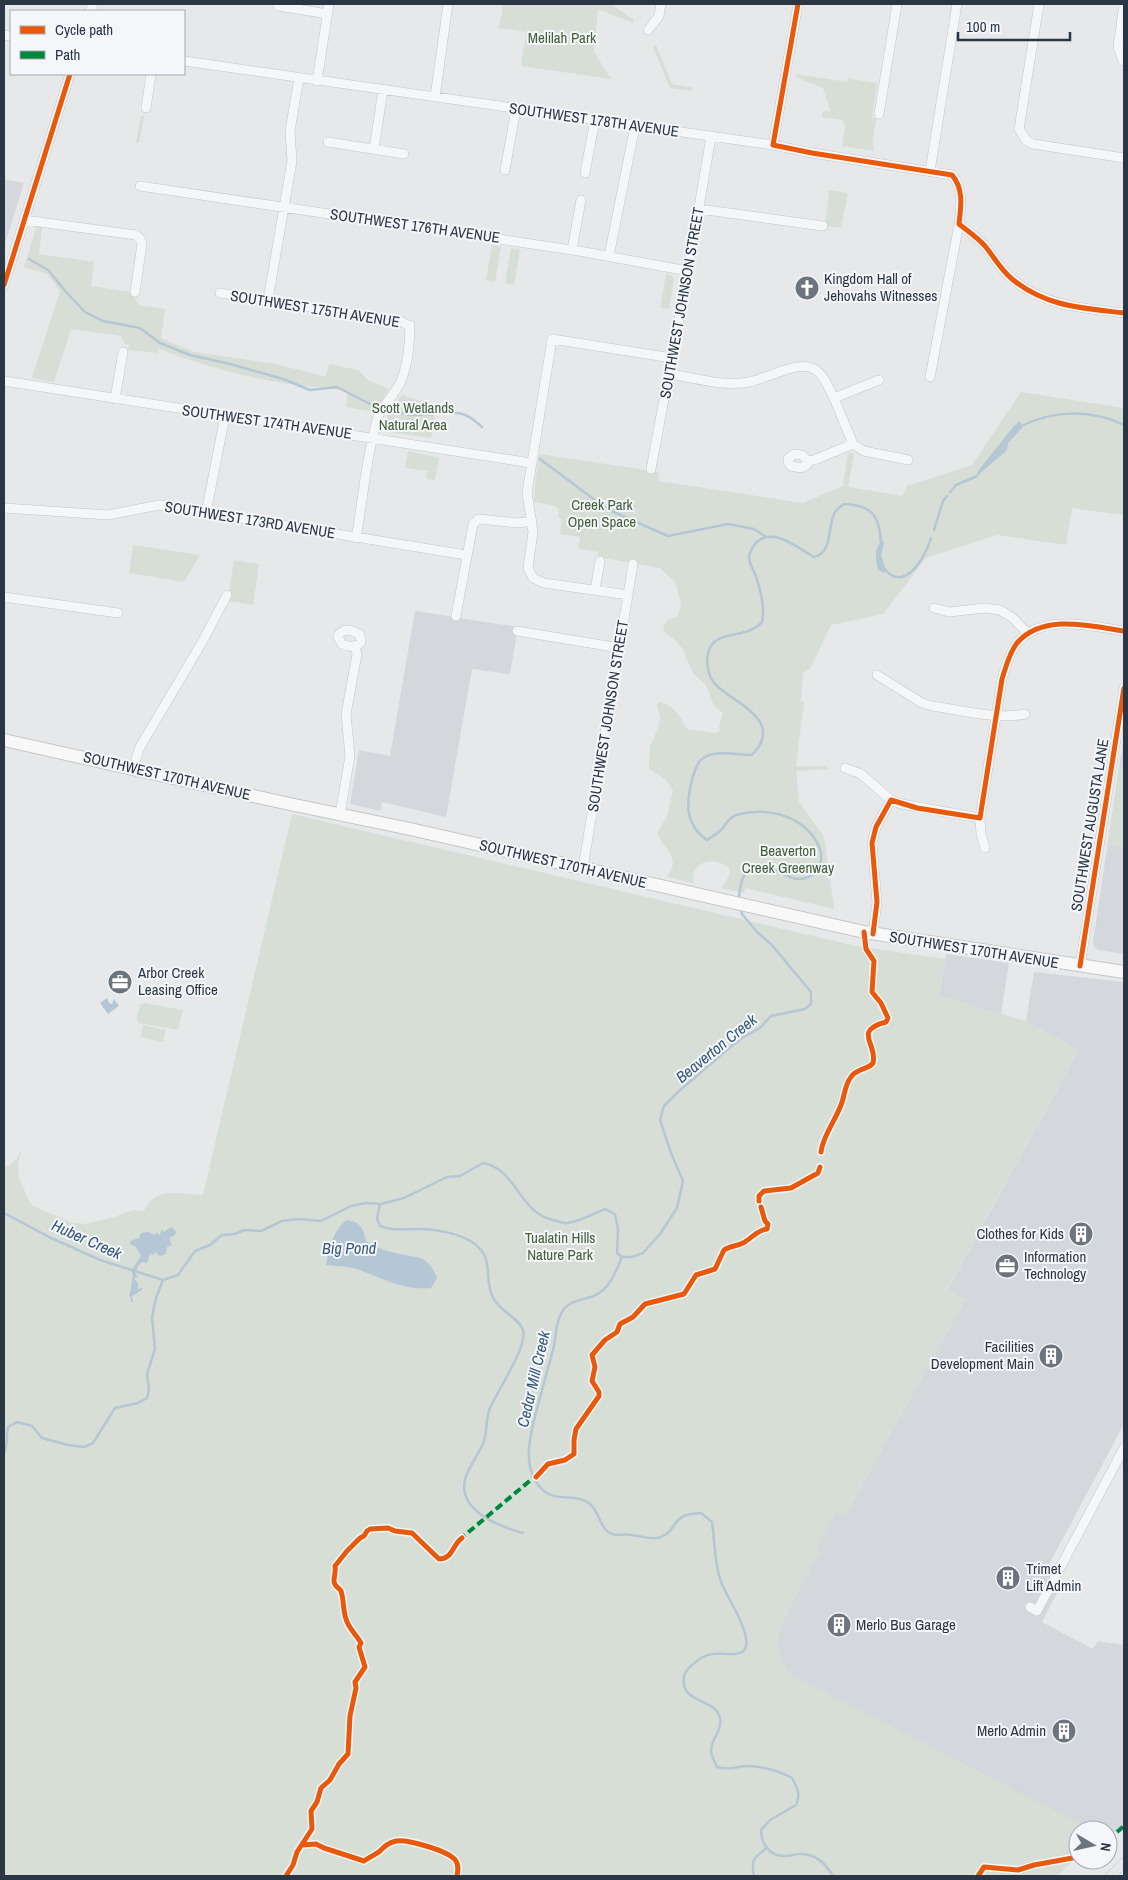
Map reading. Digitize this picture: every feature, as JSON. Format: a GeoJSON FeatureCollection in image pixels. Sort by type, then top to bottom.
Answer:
{"type":"FeatureCollection","features":[{"type":"Feature","properties":{"kind":"main road","name":"SOUTHWEST 170TH AVENUE"},"geometry":{"type":"LineString","coordinates":[[4,740],[873,934],[1124,972]]}},
{"type":"Feature","properties":{"kind":"street"},"geometry":{"type":"LineString","coordinates":[[317,81],[329,4]]}},
{"type":"Feature","properties":{"kind":"street"},"geometry":{"type":"LineString","coordinates":[[436,98],[448,4]]}},
{"type":"Feature","properties":{"kind":"street"},"geometry":{"type":"LineString","coordinates":[[648,30],[659,16],[661,4]]}},
{"type":"Feature","properties":{"kind":"street"},"geometry":{"type":"LineString","coordinates":[[773,145],[798,4]]}},
{"type":"Feature","properties":{"kind":"street"},"geometry":{"type":"LineString","coordinates":[[879,114],[897,4]]}},
{"type":"Feature","properties":{"kind":"street"},"geometry":{"type":"LineString","coordinates":[[930,171],[956,4]]}},
{"type":"Feature","properties":{"kind":"street"},"geometry":{"type":"LineString","coordinates":[[1039,4],[1019,129],[1026,140],[1033,144],[1124,158]]}},
{"type":"Feature","properties":{"kind":"street"},"geometry":{"type":"LineString","coordinates":[[1123,61],[1118,47],[1124,4]]}},
{"type":"Feature","properties":{"kind":"street"},"geometry":{"type":"LineString","coordinates":[[278,6],[328,14]]}},
{"type":"Feature","properties":{"kind":"street","name":"SOUTHWEST 178TH AVENUE"},"geometry":{"type":"LineString","coordinates":[[185,61],[773,145],[952,175],[958,181],[961,202],[959,224],[930,377]]}},
{"type":"Feature","properties":{"kind":"street"},"geometry":{"type":"LineString","coordinates":[[4,285],[70,75]]}},
{"type":"Feature","properties":{"kind":"street"},"geometry":{"type":"LineString","coordinates":[[146,108],[151,75]]}},
{"type":"Feature","properties":{"kind":"street"},"geometry":{"type":"LineString","coordinates":[[268,300],[292,161],[290,131],[299,78]]}},
{"type":"Feature","properties":{"kind":"street"},"geometry":{"type":"LineString","coordinates":[[374,149],[383,90]]}},
{"type":"Feature","properties":{"kind":"street"},"geometry":{"type":"LineString","coordinates":[[505,170],[516,109]]}},
{"type":"Feature","properties":{"kind":"street"},"geometry":{"type":"LineString","coordinates":[[585,173],[594,120]]}},
{"type":"Feature","properties":{"kind":"street"},"geometry":{"type":"LineString","coordinates":[[610,256],[635,126]]}},
{"type":"Feature","properties":{"kind":"street","name":"SOUTHWEST JOHNSON STREET"},"geometry":{"type":"LineString","coordinates":[[651,468],[670,374],[711,137]]}},
{"type":"Feature","properties":{"kind":"street"},"geometry":{"type":"LineString","coordinates":[[328,142],[404,154]]}},
{"type":"Feature","properties":{"kind":"street","name":"SOUTHWEST 176TH AVENUE"},"geometry":{"type":"LineString","coordinates":[[140,186],[572,250],[688,271]]}},
{"type":"Feature","properties":{"kind":"street"},"geometry":{"type":"LineString","coordinates":[[572,250],[581,200]]}},
{"type":"Feature","properties":{"kind":"street"},"geometry":{"type":"LineString","coordinates":[[699,209],[823,226]]}},
{"type":"Feature","properties":{"kind":"street"},"geometry":{"type":"LineString","coordinates":[[24,220],[136,235],[142,244],[134,292]]}},
{"type":"Feature","properties":{"kind":"street"},"geometry":{"type":"LineString","coordinates":[[959,224],[984,244],[1010,278],[1031,292],[1069,306],[1124,313]]}},
{"type":"Feature","properties":{"kind":"street","name":"SOUTHWEST 175TH AVENUE"},"geometry":{"type":"LineString","coordinates":[[220,293],[401,321],[409,325],[411,330],[401,381],[385,404],[378,419],[373,438]]}},
{"type":"Feature","properties":{"kind":"street"},"geometry":{"type":"LineString","coordinates":[[628,595],[544,583],[533,578],[528,568],[532,521],[527,493],[530,463],[552,339],[672,358]]}},
{"type":"Feature","properties":{"kind":"street"},"geometry":{"type":"LineString","coordinates":[[115,399],[123,352]]}},
{"type":"Feature","properties":{"kind":"street"},"geometry":{"type":"LineString","coordinates":[[670,374],[736,383],[750,382],[799,366],[811,367],[822,374],[853,444],[864,451],[908,460]]}},
{"type":"Feature","properties":{"kind":"street"},"geometry":{"type":"LineString","coordinates":[[834,398],[879,380]]}},
{"type":"Feature","properties":{"kind":"street","name":"SOUTHWEST 174TH AVENUE"},"geometry":{"type":"LineString","coordinates":[[4,382],[530,463]]}},
{"type":"Feature","properties":{"kind":"street"},"geometry":{"type":"LineString","coordinates":[[206,513],[225,416]]}},
{"type":"Feature","properties":{"kind":"street"},"geometry":{"type":"LineString","coordinates":[[356,538],[373,438]]}},
{"type":"Feature","properties":{"kind":"street"},"geometry":{"type":"LineString","coordinates":[[807,461],[853,444]]}},
{"type":"Feature","properties":{"kind":"street","name":"SOUTHWEST 173RD AVENUE"},"geometry":{"type":"LineString","coordinates":[[4,508],[108,515],[160,505],[466,555]]}},
{"type":"Feature","properties":{"kind":"street"},"geometry":{"type":"LineString","coordinates":[[456,616],[471,528],[476,520],[518,523],[532,521]]}},
{"type":"Feature","properties":{"kind":"street"},"geometry":{"type":"LineString","coordinates":[[595,590],[600,561]]}},
{"type":"Feature","properties":{"kind":"street","name":"SOUTHWEST JOHNSON STREET"},"geometry":{"type":"LineString","coordinates":[[583,868],[633,564]]}},
{"type":"Feature","properties":{"kind":"street"},"geometry":{"type":"LineString","coordinates":[[133,768],[140,747],[227,596]]}},
{"type":"Feature","properties":{"kind":"street"},"geometry":{"type":"LineString","coordinates":[[4,597],[118,613]]}},
{"type":"Feature","properties":{"kind":"street"},"geometry":{"type":"LineString","coordinates":[[934,608],[949,612],[985,608],[1000,610],[1013,618],[1028,634]]}},
{"type":"Feature","properties":{"kind":"street"},"geometry":{"type":"LineString","coordinates":[[985,848],[981,834],[980,818],[996,715],[1002,679],[1008,660],[1017,644],[1028,634],[1061,623],[1082,624],[1124,631]]}},
{"type":"Feature","properties":{"kind":"street"},"geometry":{"type":"LineString","coordinates":[[517,631],[620,648]]}},
{"type":"Feature","properties":{"kind":"street"},"geometry":{"type":"LineString","coordinates":[[340,814],[350,756],[346,714],[357,654],[355,646]]}},
{"type":"Feature","properties":{"kind":"street"},"geometry":{"type":"LineString","coordinates":[[877,675],[922,703],[1013,717],[1025,714]]}},
{"type":"Feature","properties":{"kind":"street","name":"SOUTHWEST AUGUSTA LANE"},"geometry":{"type":"LineString","coordinates":[[1080,966],[1124,688]]}},
{"type":"Feature","properties":{"kind":"street"},"geometry":{"type":"LineString","coordinates":[[845,768],[861,774],[891,800],[917,808],[980,818]]}},
{"type":"Feature","properties":{"kind":"street"},"geometry":{"type":"LineString","coordinates":[[873,934],[877,902],[872,843],[876,827],[891,800]]}},
{"type":"Feature","properties":{"kind":"street"},"geometry":{"type":"LineString","coordinates":[[1030,1607],[1037,1611],[1124,1448]]}},
{"type":"Feature","properties":{"kind":"shaded area"},"geometry":{"type":"Polygon","coordinates":[[[4,179],[24,183],[5,244],[4,253],[4,179]]]}},
{"type":"Feature","properties":{"kind":"shaded area"},"geometry":{"type":"Polygon","coordinates":[[[415,611],[518,627],[510,674],[472,669],[446,817],[382,802],[380,811],[350,804],[359,750],[390,756],[415,611]]]}},
{"type":"Feature","properties":{"kind":"shaded area"},"geometry":{"type":"Polygon","coordinates":[[[1124,735],[1124,954],[1098,950],[1094,947],[1093,942],[1124,735]]]}},
{"type":"Feature","properties":{"kind":"shaded area"},"geometry":{"type":"Polygon","coordinates":[[[946,954],[1009,963],[1001,1014],[939,996],[946,954]]]}},
{"type":"Feature","properties":{"kind":"shaded area"},"geometry":{"type":"Polygon","coordinates":[[[1034,972],[1124,982],[1124,1424],[1045,1572],[1063,1582],[1042,1622],[1093,1649],[1098,1641],[1124,1645],[1124,1823],[1118,1829],[1118,1820],[1068,1820],[1068,1825],[745,1656],[827,1507],[845,1516],[965,1300],[947,1290],[1079,1050],[1026,1021],[1034,972]]]}},
{"type":"Feature","properties":{"kind":"green space","name":"Melilah Park"},"geometry":{"type":"Polygon","coordinates":[[[503,4],[611,4],[634,20],[633,23],[598,9],[594,52],[611,79],[521,66],[526,32],[499,28],[503,4]]]}},
{"type":"Feature","properties":{"kind":"green space"},"geometry":{"type":"Polygon","coordinates":[[[656,45],[672,84],[693,88],[692,91],[670,88],[653,47],[656,45]]]}},
{"type":"Feature","properties":{"kind":"green space"},"geometry":{"type":"Polygon","coordinates":[[[796,74],[847,82],[849,76],[851,79],[877,83],[872,118],[876,119],[873,139],[874,151],[842,146],[845,127],[842,120],[822,117],[823,111],[831,112],[823,88],[796,77],[796,74]]]}},
{"type":"Feature","properties":{"kind":"green space"},"geometry":{"type":"Polygon","coordinates":[[[141,116],[144,116],[139,143],[136,143],[141,116]]]}},
{"type":"Feature","properties":{"kind":"green space"},"geometry":{"type":"Polygon","coordinates":[[[829,190],[848,193],[841,228],[825,226],[829,190]]]}},
{"type":"Feature","properties":{"kind":"green space"},"geometry":{"type":"Polygon","coordinates":[[[37,226],[42,227],[39,254],[94,262],[91,286],[131,292],[139,305],[165,309],[161,338],[194,352],[276,364],[326,377],[329,364],[358,370],[368,380],[389,389],[374,412],[346,407],[348,391],[280,382],[245,375],[193,361],[159,349],[158,353],[128,350],[129,344],[125,344],[121,336],[71,329],[54,382],[32,378],[60,291],[47,274],[24,267],[37,226]]]}},
{"type":"Feature","properties":{"kind":"green space"},"geometry":{"type":"Polygon","coordinates":[[[492,245],[501,247],[495,282],[486,280],[492,245]]]}},
{"type":"Feature","properties":{"kind":"green space"},"geometry":{"type":"Polygon","coordinates":[[[511,248],[520,249],[514,285],[505,283],[511,248]]]}},
{"type":"Feature","properties":{"kind":"green space"},"geometry":{"type":"Polygon","coordinates":[[[666,274],[671,275],[674,279],[669,309],[660,308],[666,274]]]}},
{"type":"Feature","properties":{"kind":"green space"},"geometry":{"type":"Polygon","coordinates":[[[1021,392],[1124,408],[1124,515],[1072,508],[1066,545],[997,535],[926,558],[883,614],[831,625],[810,669],[803,673],[801,701],[804,702],[796,766],[827,766],[827,769],[796,771],[799,802],[824,836],[834,909],[745,888],[744,893],[721,888],[729,876],[729,868],[717,862],[705,862],[699,865],[693,876],[693,883],[667,877],[673,864],[672,859],[657,833],[667,816],[673,790],[667,781],[649,769],[650,747],[660,718],[657,704],[660,702],[670,706],[687,729],[716,733],[720,731],[719,726],[723,713],[714,706],[706,685],[693,673],[682,648],[663,631],[664,625],[668,620],[677,617],[681,606],[676,583],[660,568],[598,557],[598,552],[578,549],[580,537],[560,534],[562,519],[558,518],[559,509],[552,505],[534,502],[539,454],[659,472],[658,481],[803,503],[843,486],[848,454],[851,452],[854,454],[848,487],[902,496],[907,486],[972,465],[1021,392]]]}},
{"type":"Feature","properties":{"kind":"green space","name":"Scott Wetlands Natural Area"},"geometry":{"type":"Polygon","coordinates":[[[402,395],[436,406],[431,438],[390,432],[387,428],[386,423],[389,413],[402,395]]]}},
{"type":"Feature","properties":{"kind":"green space"},"geometry":{"type":"Polygon","coordinates":[[[408,451],[439,458],[435,480],[426,479],[427,471],[405,468],[408,451]]]}},
{"type":"Feature","properties":{"kind":"green space"},"geometry":{"type":"Polygon","coordinates":[[[133,545],[200,555],[184,582],[129,573],[133,545]]]}},
{"type":"Feature","properties":{"kind":"green space"},"geometry":{"type":"Polygon","coordinates":[[[234,560],[259,564],[253,605],[228,601],[234,560]]]}},
{"type":"Feature","properties":{"kind":"green space"},"geometry":{"type":"Polygon","coordinates":[[[1124,740],[1124,761],[1122,754],[1124,740]]]}},
{"type":"Feature","properties":{"kind":"green space"},"geometry":{"type":"Polygon","coordinates":[[[1124,761],[1124,848],[1108,845],[1119,770],[1124,761]]]}},
{"type":"Feature","properties":{"kind":"green space","name":"Tualatin Hills Nature Park"},"geometry":{"type":"Polygon","coordinates":[[[292,814],[856,946],[945,959],[939,996],[1026,1021],[1079,1050],[947,1289],[965,1300],[845,1517],[836,1512],[817,1549],[821,1551],[788,1612],[782,1626],[778,1646],[782,1660],[790,1674],[1073,1820],[1068,1820],[1068,1866],[1057,1876],[8,1876],[4,1874],[4,1169],[17,1159],[22,1148],[18,1165],[19,1177],[28,1199],[33,1206],[73,1223],[85,1224],[133,1210],[144,1211],[155,1198],[170,1193],[203,1195],[292,814]]]}},
{"type":"Feature","properties":{"kind":"green space"},"geometry":{"type":"Polygon","coordinates":[[[144,1003],[183,1010],[178,1030],[139,1023],[137,1019],[140,1005],[144,1003]]]}},
{"type":"Feature","properties":{"kind":"green space"},"geometry":{"type":"Polygon","coordinates":[[[143,1025],[166,1030],[163,1042],[140,1037],[143,1025]]]}},
{"type":"Feature","properties":{"kind":"water"},"geometry":{"type":"Polygon","coordinates":[[[1020,421],[1022,428],[1008,443],[1007,450],[976,477],[978,471],[1013,427],[1020,421]]]}},
{"type":"Feature","properties":{"kind":"water"},"geometry":{"type":"Polygon","coordinates":[[[883,541],[881,555],[885,573],[878,570],[876,558],[876,550],[883,541]]]}},
{"type":"Feature","properties":{"kind":"water"},"geometry":{"type":"Polygon","coordinates":[[[107,998],[109,1003],[112,1004],[114,999],[119,1006],[108,1014],[100,1003],[107,998]]]}},
{"type":"Feature","properties":{"kind":"water","name":"Big Pond"},"geometry":{"type":"Polygon","coordinates":[[[347,1220],[358,1224],[366,1241],[372,1245],[419,1258],[429,1264],[437,1278],[431,1288],[402,1286],[357,1269],[326,1265],[335,1234],[347,1220]]]}},
{"type":"Feature","properties":{"kind":"water"},"geometry":{"type":"Polygon","coordinates":[[[172,1227],[176,1232],[175,1235],[169,1238],[172,1245],[167,1247],[166,1254],[160,1256],[155,1252],[153,1255],[155,1257],[150,1253],[147,1263],[142,1262],[137,1267],[135,1273],[138,1277],[134,1278],[138,1283],[138,1289],[142,1288],[142,1290],[132,1296],[133,1301],[131,1303],[131,1297],[129,1296],[133,1275],[131,1271],[141,1256],[136,1247],[130,1244],[130,1241],[139,1238],[141,1233],[148,1232],[160,1235],[161,1231],[163,1230],[163,1232],[172,1227]]]}},
{"type":"Feature","properties":{"kind":"waterway"},"geometry":{"type":"LineString","coordinates":[[29,259],[48,270],[85,312],[103,321],[140,328],[160,343],[190,355],[283,379],[310,390],[337,387],[374,406]]}},
{"type":"Feature","properties":{"kind":"waterway"},"geometry":{"type":"LineString","coordinates":[[392,411],[411,415],[433,414]]}},
{"type":"Feature","properties":{"kind":"waterway"},"geometry":{"type":"LineString","coordinates":[[446,413],[465,415],[482,427]]}},
{"type":"Feature","properties":{"kind":"waterway","name":"Beaverton Creek"},"geometry":{"type":"LineString","coordinates":[[1019,427],[1045,417],[1072,414],[1098,416],[1124,425]]}},
{"type":"Feature","properties":{"kind":"waterway"},"geometry":{"type":"LineString","coordinates":[[540,459],[607,509],[668,536],[728,524],[754,529],[766,537]]}},
{"type":"Feature","properties":{"kind":"waterway","name":"Beaverton Creek"},"geometry":{"type":"LineString","coordinates":[[950,492],[956,485],[977,476]]}},
{"type":"Feature","properties":{"kind":"waterway","name":"Beaverton Creek"},"geometry":{"type":"LineString","coordinates":[[934,530],[943,501],[947,496]]}},
{"type":"Feature","properties":{"kind":"waterway","name":"Beaverton Creek"},"geometry":{"type":"LineString","coordinates":[[738,900],[742,881],[748,869],[756,865],[764,866],[792,878],[802,879],[810,876],[817,869],[821,861],[821,854],[817,842],[808,830],[790,818],[769,812],[733,816],[722,829],[707,840],[695,828],[688,805],[690,789],[698,763],[713,754],[752,755],[761,743],[763,732],[754,714],[725,693],[711,678],[707,662],[711,646],[721,638],[749,631],[762,622],[763,605],[761,593],[749,558],[753,547],[761,539],[776,537],[793,544],[814,557],[820,554],[827,545],[835,512],[844,504],[862,507],[873,514],[879,526],[881,544]]}},
{"type":"Feature","properties":{"kind":"waterway","name":"Beaverton Creek"},"geometry":{"type":"LineString","coordinates":[[884,568],[892,575],[899,577],[906,575],[919,563],[931,538]]}},
{"type":"Feature","properties":{"kind":"waterway","name":"Beaverton Creek"},"geometry":{"type":"LineString","coordinates":[[163,1280],[178,1275],[195,1251],[210,1245],[222,1235],[235,1234],[244,1230],[261,1231],[282,1221],[298,1219],[321,1221],[351,1206],[366,1203],[381,1204],[404,1198],[447,1177],[460,1176],[483,1163],[503,1173],[524,1200],[541,1216],[566,1223],[582,1219],[605,1209],[615,1214],[618,1229],[617,1253],[622,1257],[632,1257],[643,1253],[660,1234],[677,1208],[683,1181],[660,1120],[664,1106],[729,1048],[760,1028],[771,1016],[805,1009],[811,1004],[811,992],[771,944],[757,932],[742,914],[741,908]]}},
{"type":"Feature","properties":{"kind":"waterway"},"geometry":{"type":"LineString","coordinates":[[380,1204],[377,1219],[380,1226],[394,1229],[424,1229],[455,1234],[469,1240],[481,1249],[488,1267],[489,1286],[494,1299],[502,1309],[521,1325],[523,1330],[521,1346],[512,1368],[489,1411],[484,1441],[469,1468],[464,1488],[467,1498],[481,1515],[502,1526],[523,1533]]}},
{"type":"Feature","properties":{"kind":"waterway","name":"Huber Creek"},"geometry":{"type":"LineString","coordinates":[[4,1213],[49,1237],[100,1260],[163,1280]]}},
{"type":"Feature","properties":{"kind":"waterway","name":"Cedar Mill Creek"},"geometry":{"type":"LineString","coordinates":[[622,1257],[612,1279],[600,1293],[569,1304],[561,1314],[531,1431],[529,1444],[531,1470],[536,1481],[549,1494],[579,1499],[590,1504],[606,1530],[616,1535],[661,1537],[667,1534],[679,1519],[691,1514],[701,1513],[712,1522],[719,1575],[741,1623],[746,1646],[744,1650],[737,1654],[712,1654],[701,1658],[686,1672],[684,1685],[691,1696],[714,1708],[720,1717],[719,1729],[711,1748],[717,1767],[726,1769],[749,1766],[760,1767],[782,1773],[794,1781],[798,1794],[796,1805],[770,1820],[761,1830],[762,1840],[767,1848],[774,1854],[779,1855],[801,1854],[813,1856],[824,1864],[833,1876]]}},
{"type":"Feature","properties":{"kind":"waterway","name":"Beaverton Creek"},"geometry":{"type":"LineString","coordinates":[[4,1454],[8,1427],[17,1422],[32,1426],[42,1438],[84,1447],[93,1443],[115,1408],[138,1403],[147,1398],[149,1389],[147,1374],[155,1349],[152,1317],[156,1298],[163,1280]]}},
{"type":"Feature","properties":{"kind":"waterway"},"geometry":{"type":"LineString","coordinates":[[754,1876],[753,1862],[766,1848]]}},
{"type":"Feature","properties":{"kind":"tram line"},"geometry":{"type":"LineString","coordinates":[[1104,1876],[1124,1856]]}},
{"type":"Feature","properties":{"kind":"tram line"},"geometry":{"type":"LineString","coordinates":[[1118,1876],[1124,1870]]}},
{"type":"Feature","properties":{"kind":"marked path"},"geometry":{"type":"LineString","coordinates":[[459,1540],[538,1474]]}},
{"type":"Feature","properties":{"kind":"marked path"},"geometry":{"type":"LineString","coordinates":[[1118,1831],[1124,1826]]}},
{"type":"Feature","properties":{"kind":"cycle path"},"geometry":{"type":"LineString","coordinates":[[798,4],[773,145],[952,175],[960,192],[959,224],[982,243],[1012,279],[1038,295],[1065,305],[1124,313]]}},
{"type":"Feature","properties":{"kind":"cycle path"},"geometry":{"type":"LineString","coordinates":[[4,285],[70,75]]}},
{"type":"Feature","properties":{"kind":"cycle path"},"geometry":{"type":"LineString","coordinates":[[873,934],[877,902],[872,843],[876,827],[891,800],[917,808],[980,818],[1002,679],[1017,643],[1028,634],[1040,628],[1054,625],[1082,625],[1124,631]]}},
{"type":"Feature","properties":{"kind":"cycle path"},"geometry":{"type":"LineString","coordinates":[[1080,966],[1124,688]]}},
{"type":"Feature","properties":{"kind":"cycle path"},"geometry":{"type":"LineString","coordinates":[[821,1152],[822,1145],[841,1106],[849,1079],[853,1074],[873,1063],[874,1056],[868,1034],[870,1030],[886,1022],[888,1018],[881,1003],[872,992],[874,961],[866,949],[864,932]]}},
{"type":"Feature","properties":{"kind":"cycle path"},"geometry":{"type":"LineString","coordinates":[[759,1201],[759,1196],[764,1191],[791,1188],[818,1173],[820,1167]]}},
{"type":"Feature","properties":{"kind":"cycle path"},"geometry":{"type":"LineString","coordinates":[[536,1477],[548,1464],[565,1460],[574,1454],[576,1429],[599,1396],[599,1392],[592,1381],[595,1367],[592,1355],[605,1340],[617,1332],[620,1324],[633,1317],[645,1304],[684,1294],[696,1275],[715,1269],[724,1250],[743,1243],[757,1233],[767,1229],[768,1224],[765,1221],[761,1207]]}},
{"type":"Feature","properties":{"kind":"cycle path"},"geometry":{"type":"LineString","coordinates":[[286,1876],[293,1865],[297,1852],[312,1829],[311,1811],[317,1802],[321,1788],[330,1780],[339,1764],[348,1754],[350,1716],[356,1688],[355,1682],[365,1667],[359,1647],[361,1643],[347,1623],[341,1591],[334,1583],[335,1566],[347,1551],[370,1529],[388,1528],[395,1531],[412,1533],[439,1559],[447,1557],[462,1538]]}},
{"type":"Feature","properties":{"kind":"cycle path"},"geometry":{"type":"LineString","coordinates":[[302,1845],[316,1844],[364,1861],[391,1843],[396,1841],[409,1842],[428,1846],[452,1857],[458,1865],[457,1876]]}},
{"type":"Feature","properties":{"kind":"cycle path"},"geometry":{"type":"LineString","coordinates":[[978,1876],[984,1867],[1018,1870],[1068,1859]]}},
{"type":"Feature","properties":{"kind":"place","name":"Kingdom Hall of Jehovahs Witnesses"},"geometry":{"type":"Point","coordinates":[807,288]}},
{"type":"Feature","properties":{"kind":"place","name":"Arbor Creek Leasing Office"},"geometry":{"type":"Point","coordinates":[120,982]}},
{"type":"Feature","properties":{"kind":"place","name":"Clothes for Kids"},"geometry":{"type":"Point","coordinates":[1081,1234]}},
{"type":"Feature","properties":{"kind":"place","name":"Information Technology"},"geometry":{"type":"Point","coordinates":[1007,1266]}},
{"type":"Feature","properties":{"kind":"place","name":"Facilities Development Main"},"geometry":{"type":"Point","coordinates":[1051,1356]}},
{"type":"Feature","properties":{"kind":"place","name":"Trimet Lift Admin"},"geometry":{"type":"Point","coordinates":[1008,1578]}},
{"type":"Feature","properties":{"kind":"place","name":"Merlo Bus Garage"},"geometry":{"type":"Point","coordinates":[839,1625]}},
{"type":"Feature","properties":{"kind":"place","name":"Merlo Admin"},"geometry":{"type":"Point","coordinates":[1064,1731]}},
{"type":"Feature","properties":{"kind":"park label","name":"Creek Park Open Space"},"geometry":{"type":"Point","coordinates":[602,514]}},
{"type":"Feature","properties":{"kind":"park label","name":"Beaverton Creek Greenway"},"geometry":{"type":"Point","coordinates":[788,860]}}]}
